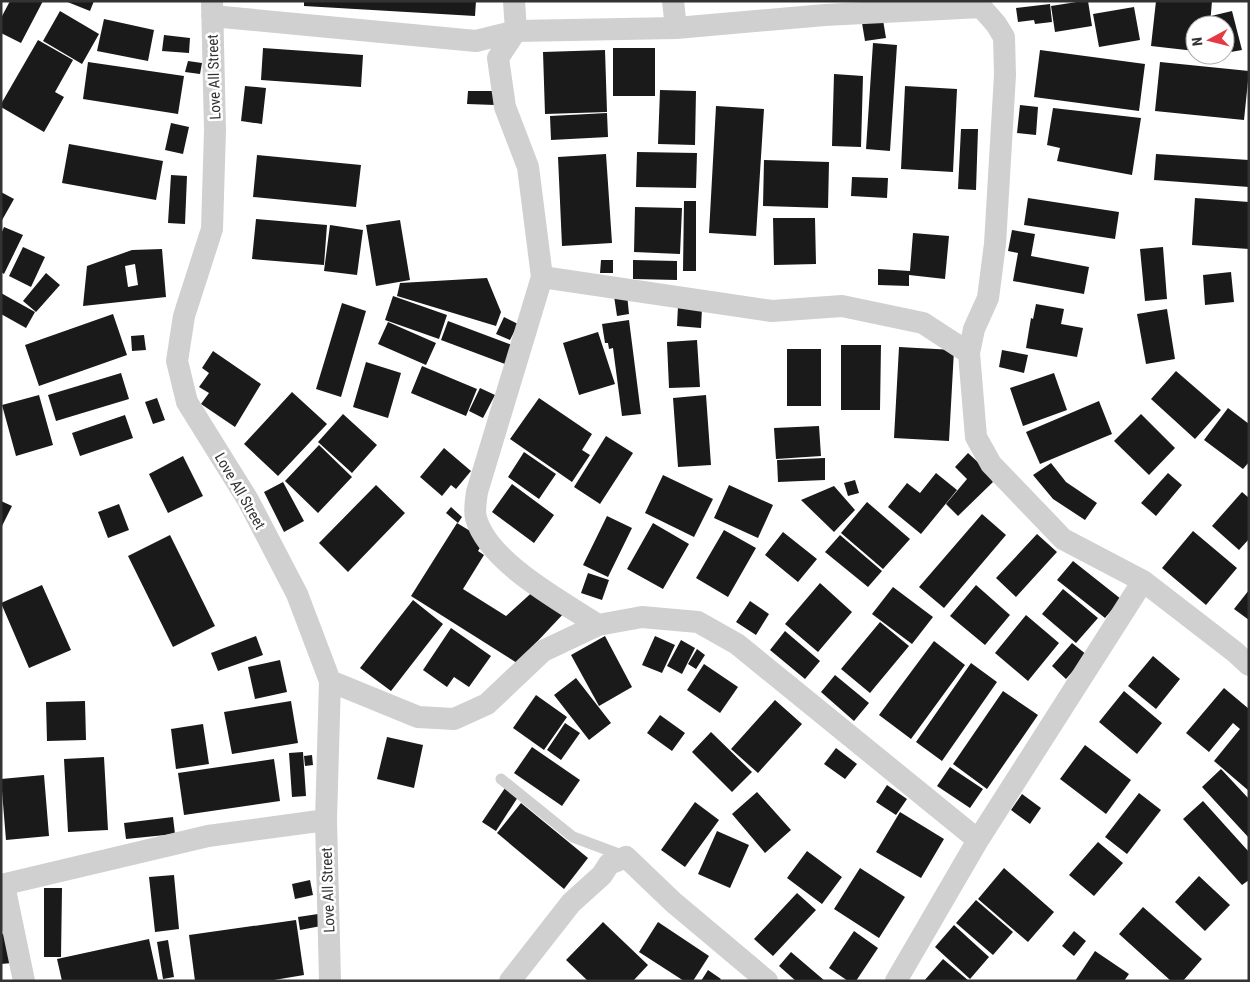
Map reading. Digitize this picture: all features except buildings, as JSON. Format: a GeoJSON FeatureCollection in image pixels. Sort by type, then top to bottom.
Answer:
{"type":"FeatureCollection","features":[{"type":"Feature","properties":{"kind":"street"},"geometry":{"type":"LineString","coordinates":[[514,1],[516,31],[498,58],[505,107],[528,167],[542,277],[477,492],[476,518],[488,543],[513,568],[598,625]]}},
{"type":"Feature","properties":{"kind":"street"},"geometry":{"type":"LineString","coordinates":[[673,1],[676,28]]}},
{"type":"Feature","properties":{"kind":"street"},"geometry":{"type":"LineString","coordinates":[[212,9],[476,41],[516,31],[676,28],[825,16],[980,7],[996,24],[1004,38],[1005,75],[994,253],[988,298],[974,329],[969,352],[976,437],[991,464],[1063,539],[1143,580],[1249,665]]}},
{"type":"Feature","properties":{"kind":"street","name":"Love All Street"},"geometry":{"type":"LineString","coordinates":[[212,9],[215,130],[212,229],[184,316],[176,361],[187,402],[248,500],[297,594],[330,681],[326,820],[330,981]]}},
{"type":"Feature","properties":{"kind":"street"},"geometry":{"type":"LineString","coordinates":[[542,277],[772,311],[842,306],[923,323],[969,352]]}},
{"type":"Feature","properties":{"kind":"street"},"geometry":{"type":"LineString","coordinates":[[896,981],[978,840],[1143,580]]}},
{"type":"Feature","properties":{"kind":"street"},"geometry":{"type":"LineString","coordinates":[[330,681],[418,717],[454,719],[487,704],[543,651],[598,625],[642,617],[698,622],[737,644],[978,840]]}},
{"type":"Feature","properties":{"kind":"street"},"geometry":{"type":"LineString","coordinates":[[24,981],[2,885],[208,836],[326,820]]}},
{"type":"Feature","properties":{"kind":"street"},"geometry":{"type":"LineString","coordinates":[[510,981],[571,903],[602,875],[609,864],[626,857],[673,902],[767,981]]}},
{"type":"Feature","properties":{"kind":"lane"},"geometry":{"type":"LineString","coordinates":[[501,779],[573,837],[626,857]]}}]}
